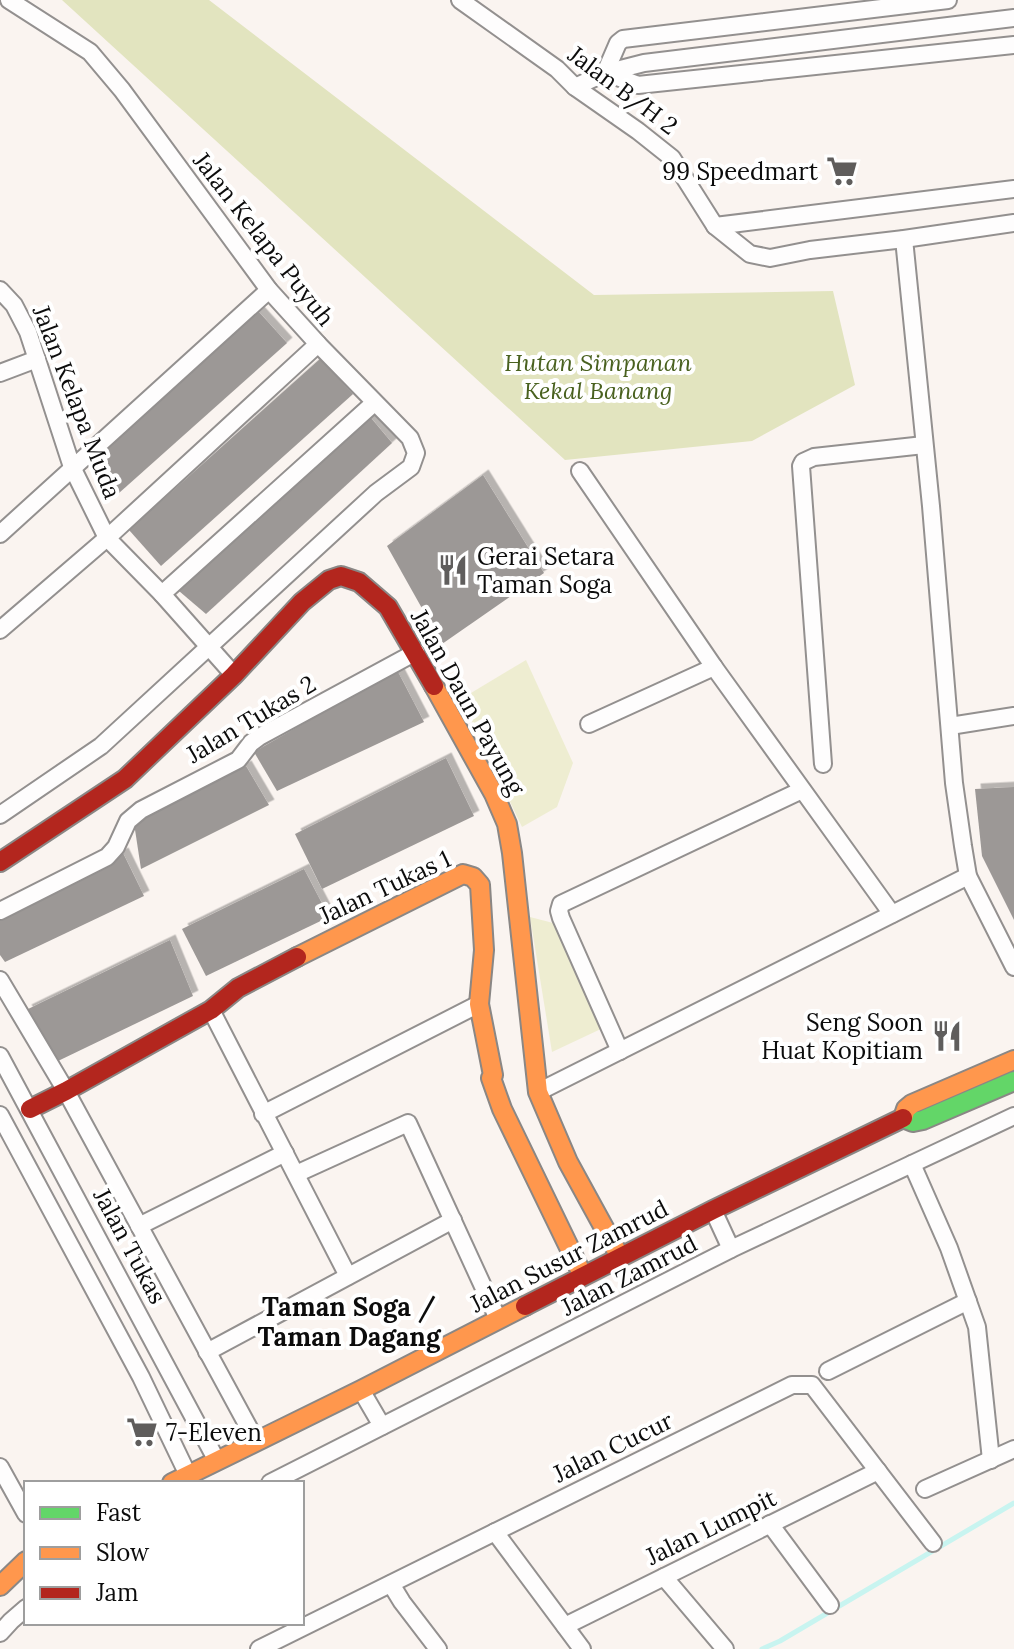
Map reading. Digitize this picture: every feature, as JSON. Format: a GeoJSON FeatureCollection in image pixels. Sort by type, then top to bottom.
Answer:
{"type":"FeatureCollection","features":[{"type":"Feature","properties":{"kind":"street","name":"Jalan Kelapa Puyuh"},"geometry":{"type":"LineString","coordinates":[[0,630],[107,538],[318,344],[269,290],[122,90],[90,52],[9,0]]}},
{"type":"Feature","properties":{"kind":"street","name":"Jalan B/H 2"},"geometry":{"type":"LineString","coordinates":[[460,0],[557,69],[575,87],[672,158],[715,226],[750,254],[770,258],[1014,223]]}},
{"type":"Feature","properties":{"kind":"street"},"geometry":{"type":"LineString","coordinates":[[605,73],[618,43],[623,39],[852,6],[948,0]]}},
{"type":"Feature","properties":{"kind":"street"},"geometry":{"type":"LineString","coordinates":[[575,87],[605,73],[644,63],[1014,18]]}},
{"type":"Feature","properties":{"kind":"street"},"geometry":{"type":"LineString","coordinates":[[960,24],[962,51]]}},
{"type":"Feature","properties":{"kind":"street"},"geometry":{"type":"LineString","coordinates":[[605,73],[638,85],[1014,45]]}},
{"type":"Feature","properties":{"kind":"street"},"geometry":{"type":"LineString","coordinates":[[715,226],[1014,189]]}},
{"type":"Feature","properties":{"kind":"street"},"geometry":{"type":"LineString","coordinates":[[904,239],[954,783],[968,876],[1014,967]]}},
{"type":"Feature","properties":{"kind":"street","name":"Jalan Kelapa Muda"},"geometry":{"type":"LineString","coordinates":[[0,290],[14,305],[28,332],[72,467],[107,538],[234,675]]}},
{"type":"Feature","properties":{"kind":"street"},"geometry":{"type":"LineString","coordinates":[[0,534],[269,290]]}},
{"type":"Feature","properties":{"kind":"street"},"geometry":{"type":"LineString","coordinates":[[0,815],[101,746],[376,493],[411,467],[416,453],[410,438],[318,344]]}},
{"type":"Feature","properties":{"kind":"street"},"geometry":{"type":"LineString","coordinates":[[0,373],[37,359]]}},
{"type":"Feature","properties":{"kind":"street"},"geometry":{"type":"LineString","coordinates":[[162,594],[374,403]]}},
{"type":"Feature","properties":{"kind":"street"},"geometry":{"type":"LineString","coordinates":[[823,764],[801,466],[814,457],[924,445]]}},
{"type":"Feature","properties":{"kind":"street"},"geometry":{"type":"LineString","coordinates":[[580,471],[714,667],[892,914]]}},
{"type":"Feature","properties":{"kind":"street","name":"Jalan Daun Payung"},"geometry":{"type":"LineString","coordinates":[[0,862],[125,779],[234,675],[319,587],[341,576],[359,582],[388,607],[416,652],[494,794],[507,824],[538,1092],[568,1162],[620,1257]]}},
{"type":"Feature","properties":{"kind":"street","name":"Jalan Tukas 2"},"geometry":{"type":"LineString","coordinates":[[0,911],[107,857],[128,821],[141,810],[238,760],[259,737],[416,652]]}},
{"type":"Feature","properties":{"kind":"street"},"geometry":{"type":"LineString","coordinates":[[589,724],[714,667]]}},
{"type":"Feature","properties":{"kind":"street"},"geometry":{"type":"LineString","coordinates":[[950,726],[1014,716]]}},
{"type":"Feature","properties":{"kind":"street"},"geometry":{"type":"LineString","coordinates":[[620,1051],[561,918],[561,904],[802,790]]}},
{"type":"Feature","properties":{"kind":"street","name":"Jalan Tukas 1"},"geometry":{"type":"LineString","coordinates":[[30,1109],[211,1010],[238,988],[335,937],[463,874],[469,874],[480,885],[484,950],[479,1004],[493,1075],[491,1078],[502,1109],[583,1276]]}},
{"type":"Feature","properties":{"kind":"street"},"geometry":{"type":"LineString","coordinates":[[538,1092],[968,876]]}},
{"type":"Feature","properties":{"kind":"street"},"geometry":{"type":"LineString","coordinates":[[0,980],[66,1091],[256,1441]]}},
{"type":"Feature","properties":{"kind":"street"},"geometry":{"type":"LineString","coordinates":[[263,1114],[479,1004]]}},
{"type":"Feature","properties":{"kind":"street"},"geometry":{"type":"LineString","coordinates":[[211,1010],[348,1276]]}},
{"type":"Feature","properties":{"kind":"street","name":"Jalan Tukas"},"geometry":{"type":"LineString","coordinates":[[0,1056],[217,1461]]}},
{"type":"Feature","properties":{"kind":"street"},"geometry":{"type":"LineString","coordinates":[[1014,1074],[1014,1060],[912,1104],[903,1118],[913,1122],[923,1120],[1014,1081]]}},
{"type":"Feature","properties":{"kind":"street"},"geometry":{"type":"LineString","coordinates":[[0,1115],[141,1377],[180,1479]]}},
{"type":"Feature","properties":{"kind":"street","name":"Jalan Zamrud"},"geometry":{"type":"LineString","coordinates":[[274,1481],[731,1249],[1014,1116]]}},
{"type":"Feature","properties":{"kind":"street","name":"Jalan Susur Zamrud"},"geometry":{"type":"LineString","coordinates":[[180,1479],[713,1210],[903,1118]]}},
{"type":"Feature","properties":{"kind":"street"},"geometry":{"type":"LineString","coordinates":[[296,1174],[408,1123],[498,1319]]}},
{"type":"Feature","properties":{"kind":"street"},"geometry":{"type":"LineString","coordinates":[[139,1226],[285,1153]]}},
{"type":"Feature","properties":{"kind":"street"},"geometry":{"type":"LineString","coordinates":[[912,1164],[949,1248],[977,1327],[991,1460]]}},
{"type":"Feature","properties":{"kind":"street"},"geometry":{"type":"LineString","coordinates":[[713,1210],[731,1249]]}},
{"type":"Feature","properties":{"kind":"street"},"geometry":{"type":"LineString","coordinates":[[207,1352],[453,1220]]}},
{"type":"Feature","properties":{"kind":"street"},"geometry":{"type":"LineString","coordinates":[[828,1371],[968,1301]]}},
{"type":"Feature","properties":{"kind":"street","name":"Jalan Cucur"},"geometry":{"type":"LineString","coordinates":[[259,1649],[792,1385],[812,1385],[933,1543]]}},
{"type":"Feature","properties":{"kind":"street"},"geometry":{"type":"LineString","coordinates":[[361,1390],[382,1426]]}},
{"type":"Feature","properties":{"kind":"street"},"geometry":{"type":"LineString","coordinates":[[925,1489],[1014,1449]]}},
{"type":"Feature","properties":{"kind":"street"},"geometry":{"type":"LineString","coordinates":[[0,1467],[24,1510]]}},
{"type":"Feature","properties":{"kind":"street","name":"Jalan Lumpit"},"geometry":{"type":"LineString","coordinates":[[565,1626],[878,1471]]}},
{"type":"Feature","properties":{"kind":"street"},"geometry":{"type":"LineString","coordinates":[[770,1524],[830,1605]]}},
{"type":"Feature","properties":{"kind":"street"},"geometry":{"type":"LineString","coordinates":[[495,1532],[582,1649]]}},
{"type":"Feature","properties":{"kind":"street"},"geometry":{"type":"LineString","coordinates":[[0,1586],[24,1563]]}},
{"type":"Feature","properties":{"kind":"street"},"geometry":{"type":"LineString","coordinates":[[664,1577],[725,1649]]}},
{"type":"Feature","properties":{"kind":"street"},"geometry":{"type":"LineString","coordinates":[[391,1584],[438,1649]]}},
{"type":"Feature","properties":{"kind":"street"},"geometry":{"type":"LineString","coordinates":[[0,1633],[24,1610]]}},
{"type":"Feature","properties":{"kind":"street"},"geometry":{"type":"LineString","coordinates":[[288,1635],[299,1649]]}},
{"type":"Feature","properties":{"kind":"green space","name":"Hutan Simpanan Kekal Banang"},"geometry":{"type":"Polygon","coordinates":[[[62,0],[209,0],[594,295],[833,291],[855,385],[752,441],[565,460],[62,0]]]}},
{"type":"Feature","properties":{"kind":"green space"},"geometry":{"type":"Polygon","coordinates":[[[526,660],[573,763],[557,807],[522,827],[461,699],[526,660]]]}},
{"type":"Feature","properties":{"kind":"green space"},"geometry":{"type":"Polygon","coordinates":[[[530,917],[557,924],[603,1028],[552,1052],[530,917]]]}},
{"type":"Feature","properties":{"kind":"building"},"geometry":{"type":"Polygon","coordinates":[[[258,311],[287,343],[119,493],[90,461],[258,311]]]}},
{"type":"Feature","properties":{"kind":"building"},"geometry":{"type":"Polygon","coordinates":[[[320,359],[353,394],[161,566],[129,530],[320,359]]]}},
{"type":"Feature","properties":{"kind":"building"},"geometry":{"type":"Polygon","coordinates":[[[371,418],[392,443],[206,614],[179,591],[371,418]]]}},
{"type":"Feature","properties":{"kind":"building"},"geometry":{"type":"Polygon","coordinates":[[[483,475],[544,573],[442,644],[387,546],[483,475]]]}},
{"type":"Feature","properties":{"kind":"building"},"geometry":{"type":"Polygon","coordinates":[[[397,670],[424,722],[277,791],[254,752],[397,670]]]}},
{"type":"Feature","properties":{"kind":"building"},"geometry":{"type":"Polygon","coordinates":[[[446,758],[474,816],[322,889],[295,834],[446,758]]]}},
{"type":"Feature","properties":{"kind":"building"},"geometry":{"type":"Polygon","coordinates":[[[246,766],[269,805],[141,869],[134,823],[246,766]]]}},
{"type":"Feature","properties":{"kind":"building"},"geometry":{"type":"Polygon","coordinates":[[[1014,787],[1014,920],[982,856],[975,789],[1014,787]]]}},
{"type":"Feature","properties":{"kind":"building"},"geometry":{"type":"Polygon","coordinates":[[[123,853],[144,896],[5,962],[0,955],[0,916],[123,853]]]}},
{"type":"Feature","properties":{"kind":"building"},"geometry":{"type":"Polygon","coordinates":[[[304,869],[329,917],[206,976],[182,929],[304,869]]]}},
{"type":"Feature","properties":{"kind":"building"},"geometry":{"type":"Polygon","coordinates":[[[170,940],[193,996],[58,1061],[26,1010],[170,940]]]}},
{"type":"Feature","properties":{"kind":"waterway"},"geometry":{"type":"LineString","coordinates":[[762,1649],[1014,1503]]}},
{"type":"Feature","properties":{"kind":"traffic: fast"},"geometry":{"type":"LineString","coordinates":[[903,1118],[913,1122],[923,1120],[1014,1081]]}},
{"type":"Feature","properties":{"kind":"traffic: slow"},"geometry":{"type":"LineString","coordinates":[[434,686],[494,794],[507,824],[538,1092],[568,1162],[620,1257]]}},
{"type":"Feature","properties":{"kind":"traffic: slow"},"geometry":{"type":"LineString","coordinates":[[297,957],[463,874],[473,877],[480,885],[484,950],[479,1004],[493,1075],[491,1078],[502,1109],[583,1276]]}},
{"type":"Feature","properties":{"kind":"traffic: slow"},"geometry":{"type":"LineString","coordinates":[[903,1118],[912,1104],[1014,1060]]}},
{"type":"Feature","properties":{"kind":"traffic: slow"},"geometry":{"type":"LineString","coordinates":[[176,1481],[525,1306]]}},
{"type":"Feature","properties":{"kind":"traffic: slow"},"geometry":{"type":"LineString","coordinates":[[0,1586],[24,1563]]}},
{"type":"Feature","properties":{"kind":"traffic: jam"},"geometry":{"type":"LineString","coordinates":[[0,862],[125,779],[234,675],[302,602],[329,580],[341,576],[359,582],[388,607],[434,686]]}},
{"type":"Feature","properties":{"kind":"traffic: jam"},"geometry":{"type":"LineString","coordinates":[[30,1109],[211,1010],[238,988],[297,957]]}},
{"type":"Feature","properties":{"kind":"traffic: jam"},"geometry":{"type":"LineString","coordinates":[[525,1306],[903,1118]]}},
{"type":"Feature","properties":{"kind":"place","name":"99 Speedmart"},"geometry":{"type":"Point","coordinates":[842,171]}},
{"type":"Feature","properties":{"kind":"place","name":"Gerai Setara Taman Soga"},"geometry":{"type":"Point","coordinates":[453,570]}},
{"type":"Feature","properties":{"kind":"place","name":"Seng Soon Huat Kopitiam"},"geometry":{"type":"Point","coordinates":[947,1036]}},
{"type":"Feature","properties":{"kind":"place","name":"7-Eleven"},"geometry":{"type":"Point","coordinates":[142,1432]}},
{"type":"Feature","properties":{"kind":"district","name":"Taman Soga / Taman Dagang"},"geometry":{"type":"Point","coordinates":[349,1321]}}]}
